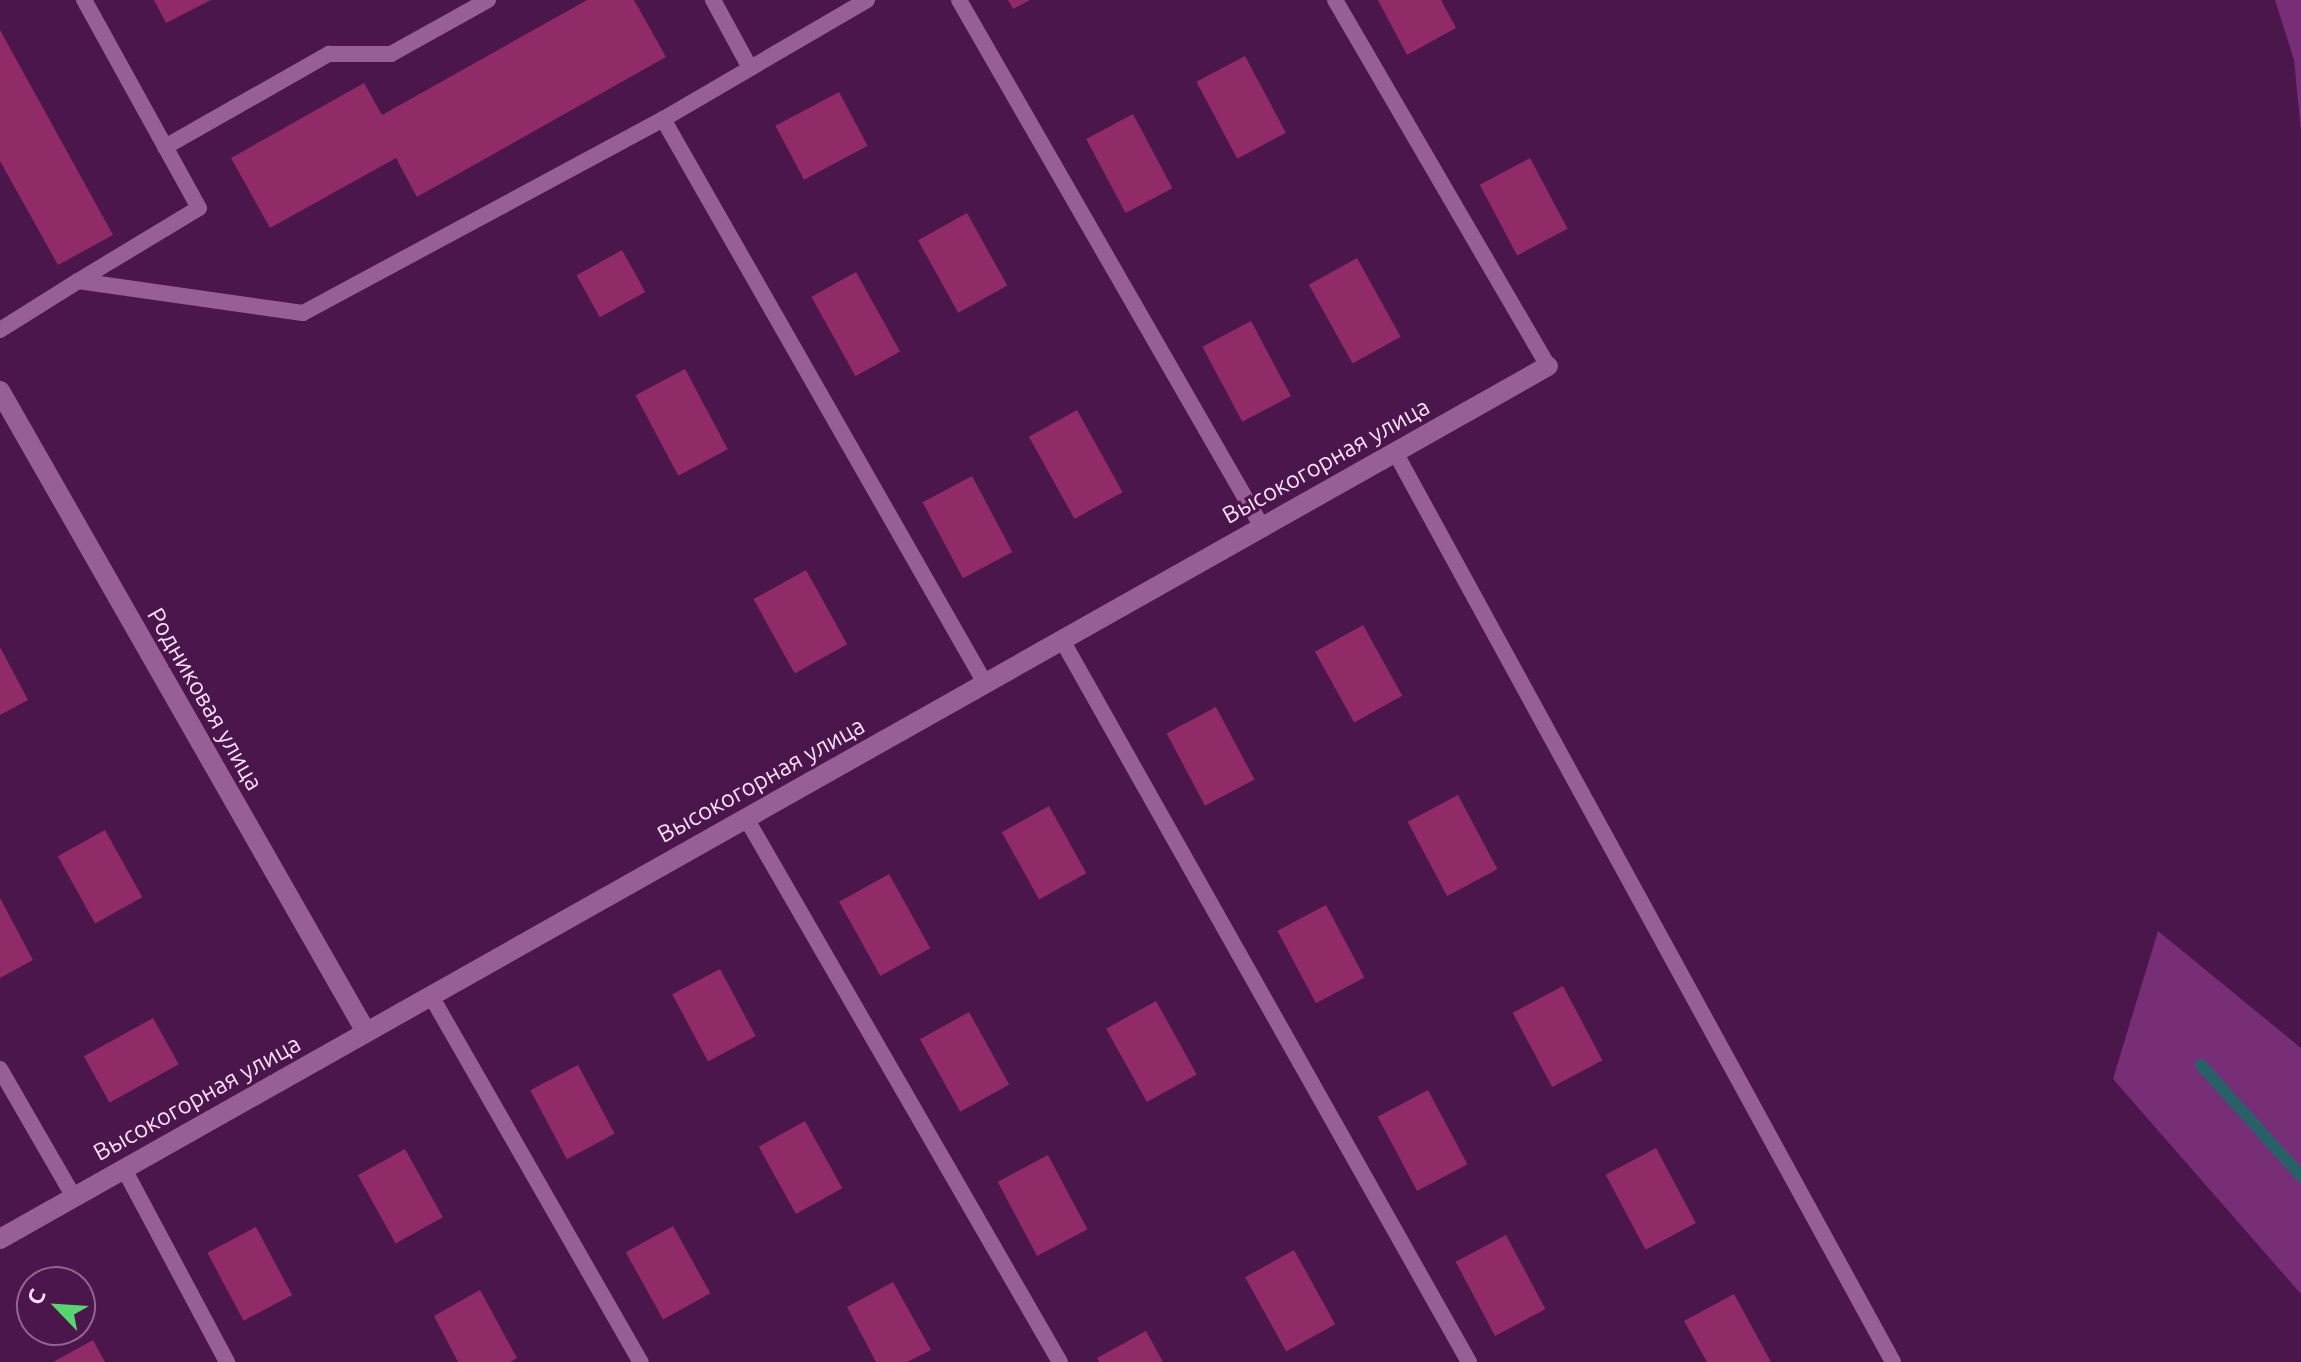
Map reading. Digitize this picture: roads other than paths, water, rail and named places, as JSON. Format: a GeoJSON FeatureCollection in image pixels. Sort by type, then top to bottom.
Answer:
{"type":"FeatureCollection","features":[{"type":"Feature","properties":{"kind":"street","name":"Высокогорная улица"},"geometry":{"type":"LineString","coordinates":[[0,1239],[1548,366]]}},
{"type":"Feature","properties":{"kind":"street","name":"Родниковая улица"},"geometry":{"type":"LineString","coordinates":[[0,391],[366,1032]]}},
{"type":"Feature","properties":{"kind":"lane"},"geometry":{"type":"LineString","coordinates":[[0,330],[199,208],[84,0]]}},
{"type":"Feature","properties":{"kind":"lane"},"geometry":{"type":"LineString","coordinates":[[165,147],[329,54],[391,54],[488,0]]}},
{"type":"Feature","properties":{"kind":"lane"},"geometry":{"type":"LineString","coordinates":[[713,0],[750,68]]}},
{"type":"Feature","properties":{"kind":"lane"},"geometry":{"type":"LineString","coordinates":[[78,281],[303,313],[663,119],[867,0]]}},
{"type":"Feature","properties":{"kind":"lane"},"geometry":{"type":"LineString","coordinates":[[959,0],[1262,527]]}},
{"type":"Feature","properties":{"kind":"lane"},"geometry":{"type":"LineString","coordinates":[[1335,0],[1548,366]]}},
{"type":"Feature","properties":{"kind":"lane"},"geometry":{"type":"LineString","coordinates":[[663,119],[985,683]]}},
{"type":"Feature","properties":{"kind":"lane"},"geometry":{"type":"LineString","coordinates":[[1395,452],[1893,1362]]}},
{"type":"Feature","properties":{"kind":"lane"},"geometry":{"type":"LineString","coordinates":[[1062,640],[1469,1362]]}},
{"type":"Feature","properties":{"kind":"lane"},"geometry":{"type":"LineString","coordinates":[[746,818],[1060,1362]]}},
{"type":"Feature","properties":{"kind":"lane"},"geometry":{"type":"LineString","coordinates":[[431,996],[641,1362]]}},
{"type":"Feature","properties":{"kind":"lane"},"geometry":{"type":"LineString","coordinates":[[0,1069],[74,1197]]}},
{"type":"Feature","properties":{"kind":"lane"},"geometry":{"type":"LineString","coordinates":[[124,1169],[227,1362]]}},
{"type":"Feature","properties":{"kind":"waterway"},"geometry":{"type":"LineString","coordinates":[[2201,1065],[2301,1176]]}}]}
